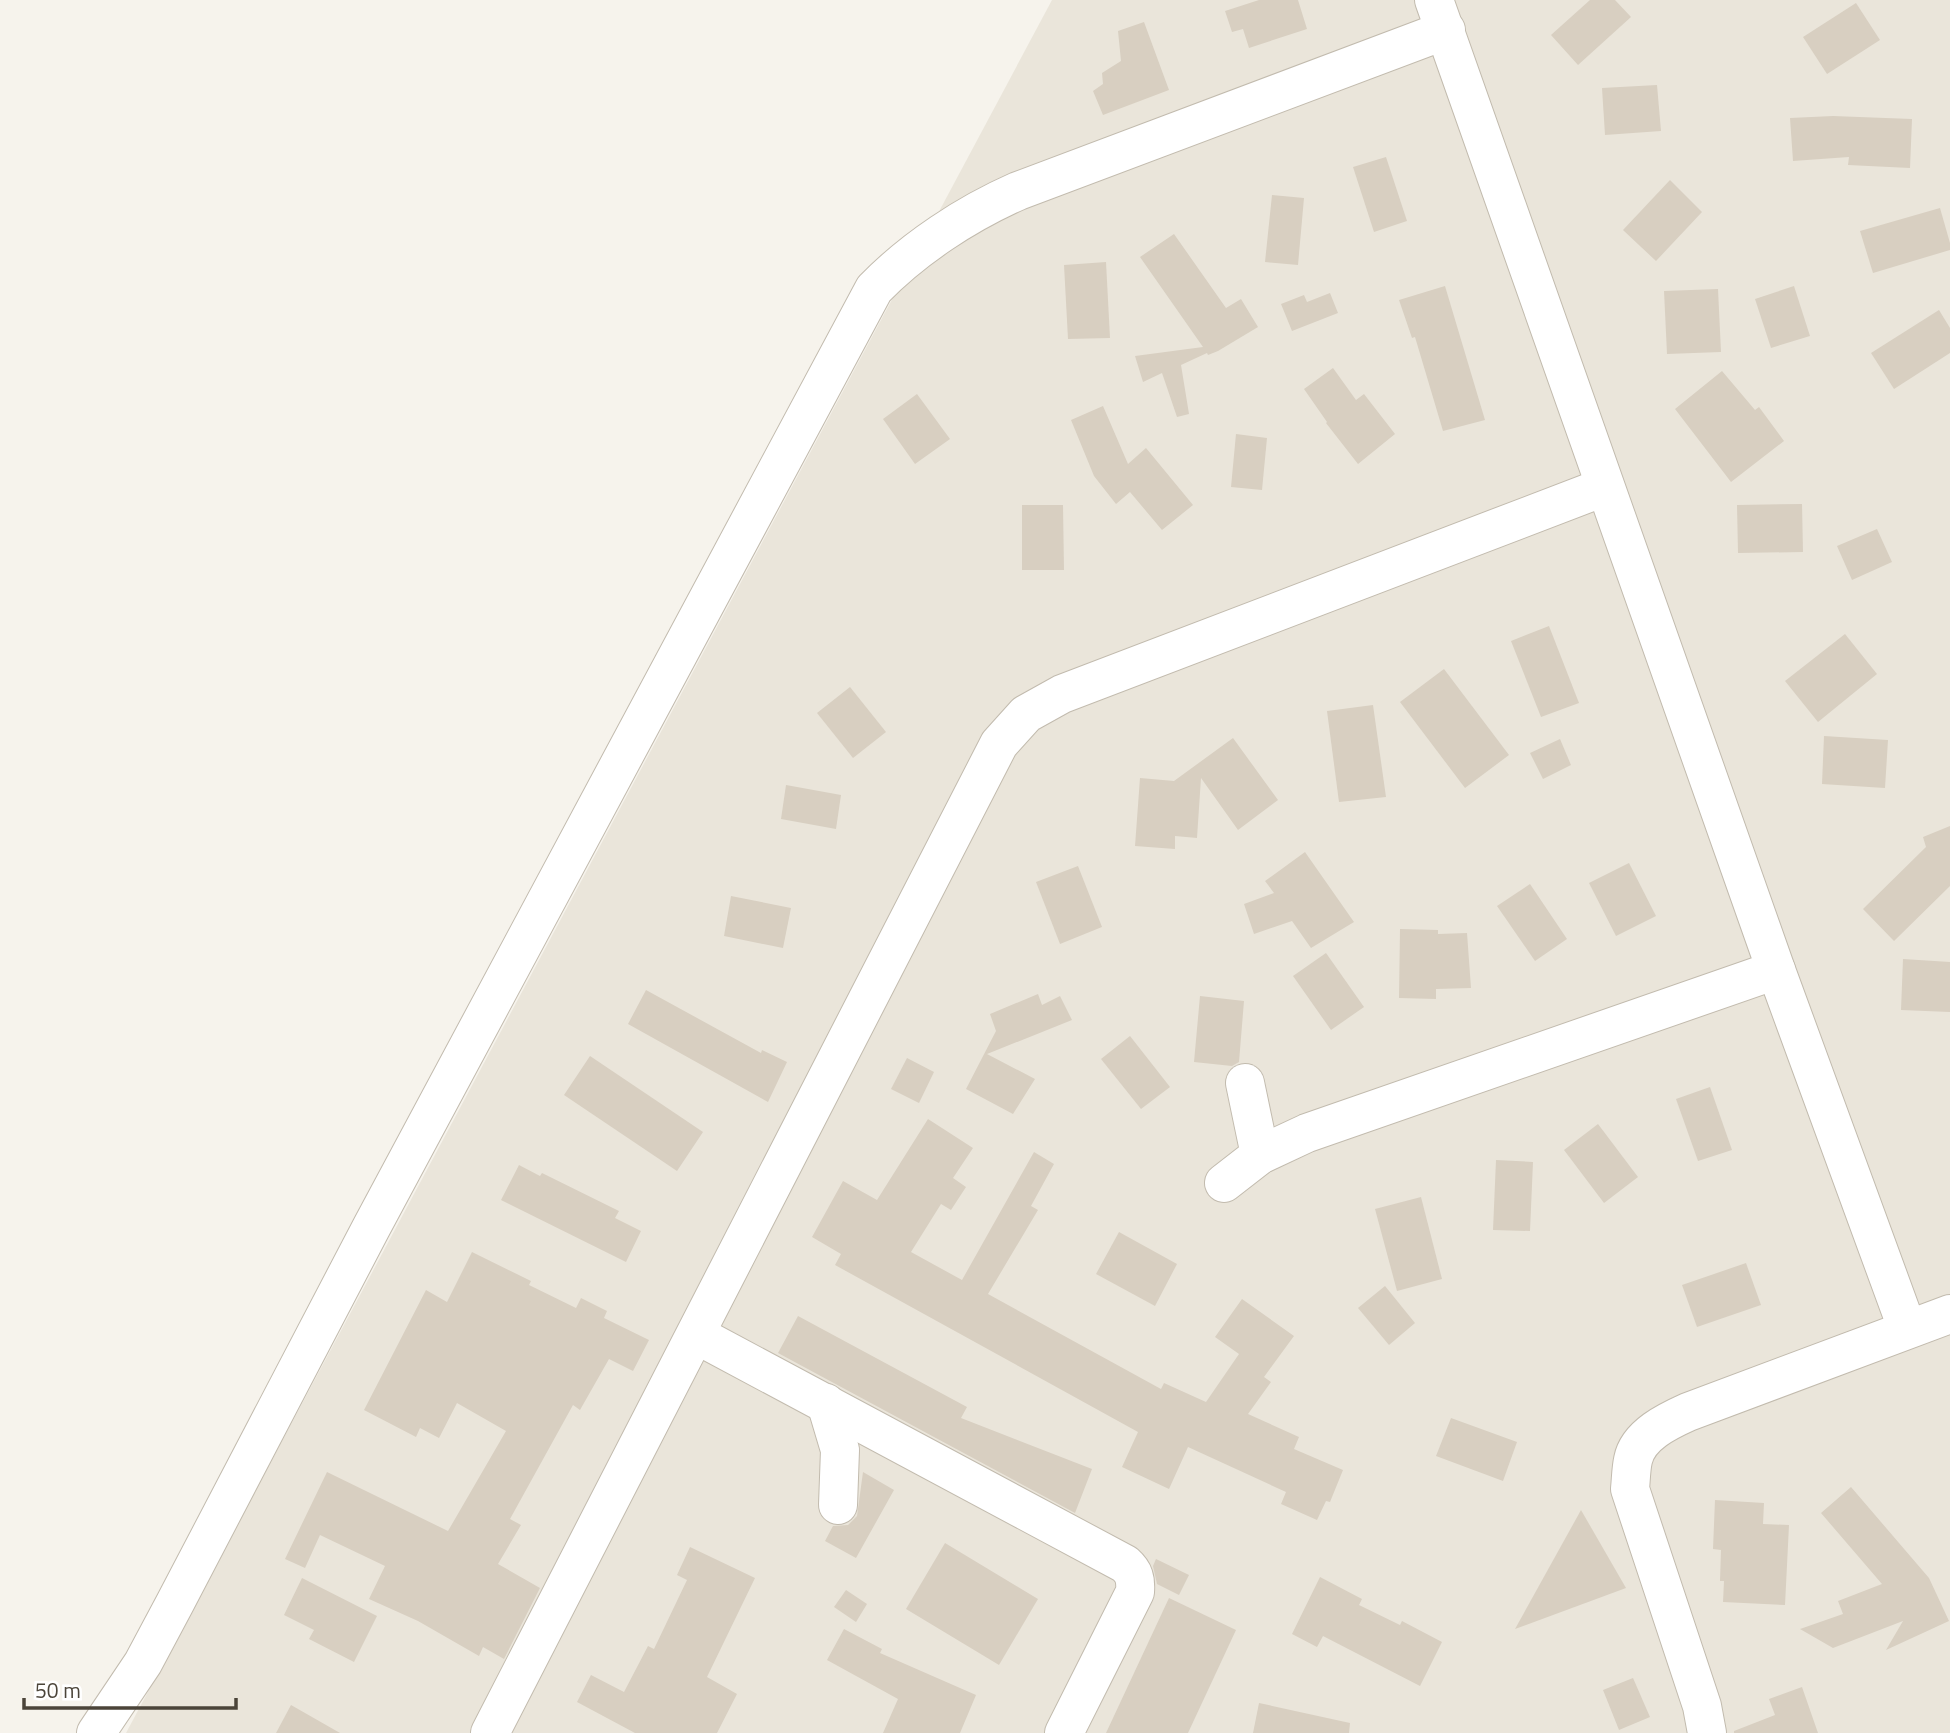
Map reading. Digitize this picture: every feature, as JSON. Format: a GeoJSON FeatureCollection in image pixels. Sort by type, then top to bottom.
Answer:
{"type":"FeatureCollection","features":[{"type":"Feature","properties":{"kind":"street"},"geometry":{"type":"LineString","coordinates":[[96,1733],[143,1663],[384,1203],[874,289],[893,270],[981,208],[1440,15],[1604,487],[1907,1328]]}},
{"type":"Feature","properties":{"kind":"street"},"geometry":{"type":"LineString","coordinates":[[490,1733],[999,744],[1026,714],[1062,694],[1604,487]]}},
{"type":"Feature","properties":{"kind":"street"},"geometry":{"type":"LineString","coordinates":[[1224,1183],[1260,1155],[1307,1133],[1776,970]]}},
{"type":"Feature","properties":{"kind":"street"},"geometry":{"type":"LineString","coordinates":[[1245,1083],[1260,1155]]}},
{"type":"Feature","properties":{"kind":"street"},"geometry":{"type":"LineString","coordinates":[[1707,1733],[1702,1706],[1630,1489],[1634,1457],[1648,1435],[1678,1416],[1950,1314]]}},
{"type":"Feature","properties":{"kind":"street"},"geometry":{"type":"LineString","coordinates":[[697,1335],[1125,1564],[1133,1571],[1135,1592],[1064,1733]]}},
{"type":"Feature","properties":{"kind":"street"},"geometry":{"type":"LineString","coordinates":[[826,1403],[840,1450],[838,1505]]}},
{"type":"Feature","properties":{"kind":"shaded area"},"geometry":{"type":"Polygon","coordinates":[[[1052,0],[1950,0],[1950,1733],[126,1733],[1052,0]]]}},
{"type":"Feature","properties":{"kind":"building"},"geometry":{"type":"Polygon","coordinates":[[[1259,0],[1298,0],[1307,29],[1249,48],[1243,29],[1232,32],[1225,11],[1259,0]]]}},
{"type":"Feature","properties":{"kind":"building"},"geometry":{"type":"Polygon","coordinates":[[[1590,0],[1615,0],[1631,17],[1578,65],[1551,35],[1590,0]]]}},
{"type":"Feature","properties":{"kind":"building"},"geometry":{"type":"Polygon","coordinates":[[[1856,3],[1880,40],[1827,74],[1803,37],[1856,3]]]}},
{"type":"Feature","properties":{"kind":"building"},"geometry":{"type":"Polygon","coordinates":[[[1144,22],[1169,90],[1103,115],[1093,91],[1103,84],[1102,73],[1121,61],[1118,31],[1144,22]]]}},
{"type":"Feature","properties":{"kind":"building"},"geometry":{"type":"Polygon","coordinates":[[[1657,85],[1661,131],[1605,135],[1602,88],[1657,85]]]}},
{"type":"Feature","properties":{"kind":"building"},"geometry":{"type":"Polygon","coordinates":[[[1833,116],[1912,119],[1910,168],[1848,165],[1849,157],[1793,161],[1790,118],[1833,116]]]}},
{"type":"Feature","properties":{"kind":"building"},"geometry":{"type":"Polygon","coordinates":[[[1386,157],[1407,221],[1374,232],[1353,167],[1386,157]]]}},
{"type":"Feature","properties":{"kind":"building"},"geometry":{"type":"Polygon","coordinates":[[[1670,180],[1702,212],[1656,261],[1623,230],[1670,180]]]}},
{"type":"Feature","properties":{"kind":"building"},"geometry":{"type":"Polygon","coordinates":[[[1272,195],[1304,198],[1298,265],[1265,262],[1272,195]]]}},
{"type":"Feature","properties":{"kind":"building"},"geometry":{"type":"Polygon","coordinates":[[[1940,208],[1950,250],[1873,273],[1860,231],[1940,208]]]}},
{"type":"Feature","properties":{"kind":"building"},"geometry":{"type":"Polygon","coordinates":[[[1174,234],[1226,308],[1241,299],[1258,327],[1218,351],[1181,365],[1189,414],[1177,417],[1162,373],[1143,382],[1135,356],[1203,347],[1140,257],[1174,234]]]}},
{"type":"Feature","properties":{"kind":"building"},"geometry":{"type":"Polygon","coordinates":[[[1106,262],[1110,338],[1068,339],[1064,265],[1106,262]]]}},
{"type":"Feature","properties":{"kind":"building"},"geometry":{"type":"Polygon","coordinates":[[[1445,286],[1485,420],[1443,431],[1415,337],[1412,338],[1399,300],[1445,286]]]}},
{"type":"Feature","properties":{"kind":"building"},"geometry":{"type":"Polygon","coordinates":[[[1794,286],[1810,336],[1771,348],[1755,299],[1794,286]]]}},
{"type":"Feature","properties":{"kind":"building"},"geometry":{"type":"Polygon","coordinates":[[[1718,289],[1721,352],[1667,354],[1664,291],[1718,289]]]}},
{"type":"Feature","properties":{"kind":"building"},"geometry":{"type":"Polygon","coordinates":[[[1330,293],[1338,313],[1292,331],[1281,304],[1304,295],[1307,302],[1330,293]]]}},
{"type":"Feature","properties":{"kind":"building"},"geometry":{"type":"Polygon","coordinates":[[[1939,310],[1950,328],[1950,353],[1894,389],[1871,353],[1939,310]]]}},
{"type":"Feature","properties":{"kind":"building"},"geometry":{"type":"Polygon","coordinates":[[[1333,368],[1356,400],[1364,394],[1395,434],[1358,464],[1304,389],[1333,368]]]}},
{"type":"Feature","properties":{"kind":"building"},"geometry":{"type":"Polygon","coordinates":[[[1722,371],[1755,410],[1759,407],[1784,441],[1731,482],[1675,409],[1722,371]]]}},
{"type":"Feature","properties":{"kind":"building"},"geometry":{"type":"Polygon","coordinates":[[[917,394],[950,439],[915,464],[883,419],[917,394]]]}},
{"type":"Feature","properties":{"kind":"building"},"geometry":{"type":"Polygon","coordinates":[[[1103,406],[1128,464],[1146,448],[1193,505],[1162,530],[1130,492],[1116,504],[1094,476],[1071,420],[1103,406]]]}},
{"type":"Feature","properties":{"kind":"building"},"geometry":{"type":"Polygon","coordinates":[[[1236,434],[1267,438],[1262,490],[1231,487],[1236,434]]]}},
{"type":"Feature","properties":{"kind":"building"},"geometry":{"type":"Polygon","coordinates":[[[1802,504],[1803,552],[1738,553],[1737,505],[1802,504]]]}},
{"type":"Feature","properties":{"kind":"building"},"geometry":{"type":"Polygon","coordinates":[[[1022,505],[1063,505],[1064,570],[1022,570],[1022,505]]]}},
{"type":"Feature","properties":{"kind":"building"},"geometry":{"type":"Polygon","coordinates":[[[1877,529],[1892,562],[1852,580],[1837,546],[1877,529]]]}},
{"type":"Feature","properties":{"kind":"building"},"geometry":{"type":"Polygon","coordinates":[[[1549,626],[1579,703],[1541,717],[1511,641],[1549,626]]]}},
{"type":"Feature","properties":{"kind":"building"},"geometry":{"type":"Polygon","coordinates":[[[1845,634],[1877,674],[1818,722],[1785,681],[1845,634]]]}},
{"type":"Feature","properties":{"kind":"building"},"geometry":{"type":"Polygon","coordinates":[[[1444,669],[1509,755],[1465,788],[1400,702],[1444,669]]]}},
{"type":"Feature","properties":{"kind":"building"},"geometry":{"type":"Polygon","coordinates":[[[850,687],[886,732],[853,758],[817,713],[850,687]]]}},
{"type":"Feature","properties":{"kind":"building"},"geometry":{"type":"Polygon","coordinates":[[[1373,705],[1386,797],[1339,802],[1327,711],[1373,705]]]}},
{"type":"Feature","properties":{"kind":"building"},"geometry":{"type":"Polygon","coordinates":[[[1824,736],[1888,740],[1885,788],[1822,784],[1824,736]]]}},
{"type":"Feature","properties":{"kind":"building"},"geometry":{"type":"Polygon","coordinates":[[[1233,738],[1278,800],[1238,830],[1201,778],[1197,838],[1175,836],[1175,849],[1135,846],[1140,778],[1174,781],[1233,738]]]}},
{"type":"Feature","properties":{"kind":"building"},"geometry":{"type":"Polygon","coordinates":[[[1560,739],[1571,765],[1543,779],[1530,753],[1560,739]]]}},
{"type":"Feature","properties":{"kind":"building"},"geometry":{"type":"Polygon","coordinates":[[[786,785],[841,795],[836,829],[781,819],[786,785]]]}},
{"type":"Feature","properties":{"kind":"building"},"geometry":{"type":"Polygon","coordinates":[[[1950,826],[1950,886],[1894,941],[1863,909],[1926,847],[1923,837],[1950,826]]]}},
{"type":"Feature","properties":{"kind":"building"},"geometry":{"type":"Polygon","coordinates":[[[1305,852],[1354,922],[1311,948],[1292,921],[1254,934],[1244,904],[1274,893],[1265,881],[1305,852]]]}},
{"type":"Feature","properties":{"kind":"building"},"geometry":{"type":"Polygon","coordinates":[[[1629,863],[1656,916],[1616,936],[1589,883],[1629,863]]]}},
{"type":"Feature","properties":{"kind":"building"},"geometry":{"type":"Polygon","coordinates":[[[1078,866],[1102,927],[1060,944],[1036,882],[1078,866]]]}},
{"type":"Feature","properties":{"kind":"building"},"geometry":{"type":"Polygon","coordinates":[[[1530,884],[1567,939],[1535,961],[1497,906],[1530,884]]]}},
{"type":"Feature","properties":{"kind":"building"},"geometry":{"type":"Polygon","coordinates":[[[731,896],[791,908],[783,948],[724,936],[731,896]]]}},
{"type":"Feature","properties":{"kind":"building"},"geometry":{"type":"Polygon","coordinates":[[[1400,929],[1438,930],[1438,934],[1467,933],[1471,988],[1436,989],[1436,999],[1399,998],[1400,929]]]}},
{"type":"Feature","properties":{"kind":"building"},"geometry":{"type":"Polygon","coordinates":[[[1326,953],[1364,1007],[1331,1030],[1293,976],[1326,953]]]}},
{"type":"Feature","properties":{"kind":"building"},"geometry":{"type":"Polygon","coordinates":[[[1903,959],[1950,962],[1950,1012],[1901,1010],[1903,959]]]}},
{"type":"Feature","properties":{"kind":"building"},"geometry":{"type":"Polygon","coordinates":[[[646,990],[761,1053],[762,1050],[787,1062],[768,1102],[628,1024],[646,990]]]}},
{"type":"Feature","properties":{"kind":"building"},"geometry":{"type":"Polygon","coordinates":[[[1038,994],[1042,1005],[1060,996],[1072,1020],[987,1054],[1035,1079],[1013,1114],[966,1089],[996,1031],[990,1014],[1038,994]]]}},
{"type":"Feature","properties":{"kind":"building"},"geometry":{"type":"Polygon","coordinates":[[[1200,996],[1244,1001],[1239,1062],[1232,1066],[1194,1062],[1200,996]]]}},
{"type":"Feature","properties":{"kind":"building"},"geometry":{"type":"Polygon","coordinates":[[[1130,1036],[1170,1087],[1141,1109],[1101,1059],[1130,1036]]]}},
{"type":"Feature","properties":{"kind":"building"},"geometry":{"type":"Polygon","coordinates":[[[590,1056],[703,1132],[677,1171],[564,1095],[590,1056]]]}},
{"type":"Feature","properties":{"kind":"building"},"geometry":{"type":"Polygon","coordinates":[[[907,1058],[934,1072],[919,1103],[891,1089],[907,1058]]]}},
{"type":"Feature","properties":{"kind":"building"},"geometry":{"type":"Polygon","coordinates":[[[1710,1087],[1732,1150],[1698,1161],[1676,1099],[1710,1087]]]}},
{"type":"Feature","properties":{"kind":"building"},"geometry":{"type":"Polygon","coordinates":[[[928,1119],[973,1148],[953,1178],[966,1187],[951,1210],[941,1204],[911,1252],[962,1280],[1034,1152],[1054,1164],[1031,1206],[1038,1210],[988,1294],[1161,1389],[1164,1383],[1206,1402],[1239,1354],[1215,1337],[1242,1299],[1294,1336],[1264,1377],[1271,1382],[1248,1414],[1299,1437],[1294,1449],[1343,1470],[1330,1502],[1326,1501],[1317,1520],[1281,1504],[1286,1492],[1188,1447],[1169,1489],[1122,1467],[1138,1432],[835,1265],[841,1254],[812,1237],[843,1181],[877,1200],[928,1119]]]}},
{"type":"Feature","properties":{"kind":"building"},"geometry":{"type":"Polygon","coordinates":[[[1598,1124],[1638,1177],[1604,1203],[1564,1150],[1598,1124]]]}},
{"type":"Feature","properties":{"kind":"building"},"geometry":{"type":"Polygon","coordinates":[[[1496,1160],[1533,1162],[1530,1231],[1493,1230],[1496,1160]]]}},
{"type":"Feature","properties":{"kind":"building"},"geometry":{"type":"Polygon","coordinates":[[[519,1165],[540,1176],[542,1173],[619,1211],[615,1218],[641,1231],[626,1262],[501,1200],[519,1165]]]}},
{"type":"Feature","properties":{"kind":"building"},"geometry":{"type":"Polygon","coordinates":[[[1421,1197],[1442,1279],[1397,1291],[1375,1209],[1421,1197]]]}},
{"type":"Feature","properties":{"kind":"building"},"geometry":{"type":"Polygon","coordinates":[[[1119,1232],[1177,1264],[1155,1306],[1096,1274],[1119,1232]]]}},
{"type":"Feature","properties":{"kind":"building"},"geometry":{"type":"Polygon","coordinates":[[[472,1252],[531,1281],[529,1285],[576,1308],[581,1298],[607,1311],[604,1318],[649,1340],[633,1371],[609,1359],[580,1410],[573,1405],[510,1519],[521,1525],[498,1564],[540,1588],[504,1659],[483,1647],[479,1656],[418,1621],[369,1599],[385,1566],[320,1535],[305,1568],[285,1559],[327,1472],[448,1531],[506,1431],[457,1403],[439,1438],[420,1428],[416,1437],[364,1410],[426,1290],[447,1302],[472,1252]]]}},
{"type":"Feature","properties":{"kind":"building"},"geometry":{"type":"Polygon","coordinates":[[[1746,1263],[1761,1305],[1697,1327],[1682,1285],[1746,1263]]]}},
{"type":"Feature","properties":{"kind":"building"},"geometry":{"type":"Polygon","coordinates":[[[1385,1286],[1415,1323],[1389,1345],[1358,1308],[1385,1286]]]}},
{"type":"Feature","properties":{"kind":"building"},"geometry":{"type":"Polygon","coordinates":[[[798,1316],[967,1407],[961,1418],[1092,1469],[1075,1513],[778,1353],[798,1316]]]}},
{"type":"Feature","properties":{"kind":"building"},"geometry":{"type":"Polygon","coordinates":[[[1451,1418],[1517,1442],[1503,1481],[1436,1456],[1451,1418]]]}},
{"type":"Feature","properties":{"kind":"building"},"geometry":{"type":"Polygon","coordinates":[[[863,1472],[894,1490],[856,1558],[825,1541],[833,1526],[848,1525],[857,1516],[863,1472]]]}},
{"type":"Feature","properties":{"kind":"building"},"geometry":{"type":"Polygon","coordinates":[[[1851,1487],[1929,1578],[1949,1621],[1886,1650],[1903,1621],[1833,1648],[1800,1629],[1843,1614],[1838,1601],[1882,1584],[1821,1513],[1851,1487]]]}},
{"type":"Feature","properties":{"kind":"building"},"geometry":{"type":"Polygon","coordinates":[[[1715,1500],[1764,1503],[1763,1524],[1789,1525],[1785,1605],[1723,1602],[1724,1581],[1720,1581],[1721,1550],[1713,1549],[1715,1500]]]}},
{"type":"Feature","properties":{"kind":"building"},"geometry":{"type":"Polygon","coordinates":[[[1581,1510],[1626,1588],[1515,1629],[1581,1510]]]}},
{"type":"Feature","properties":{"kind":"building"},"geometry":{"type":"Polygon","coordinates":[[[945,1543],[1038,1599],[999,1665],[906,1609],[945,1543]]]}},
{"type":"Feature","properties":{"kind":"building"},"geometry":{"type":"Polygon","coordinates":[[[690,1547],[755,1578],[707,1677],[737,1694],[717,1733],[635,1733],[577,1702],[591,1675],[624,1692],[648,1646],[654,1649],[687,1580],[677,1575],[690,1547]]]}},
{"type":"Feature","properties":{"kind":"building"},"geometry":{"type":"Polygon","coordinates":[[[1156,1559],[1189,1575],[1179,1595],[1157,1584],[1153,1566],[1156,1559]]]}},
{"type":"Feature","properties":{"kind":"building"},"geometry":{"type":"Polygon","coordinates":[[[1320,1577],[1362,1599],[1359,1605],[1400,1625],[1402,1621],[1442,1642],[1420,1686],[1323,1636],[1317,1647],[1292,1634],[1320,1577]]]}},
{"type":"Feature","properties":{"kind":"building"},"geometry":{"type":"Polygon","coordinates":[[[302,1578],[377,1616],[354,1662],[309,1639],[314,1630],[284,1615],[302,1578]]]}},
{"type":"Feature","properties":{"kind":"building"},"geometry":{"type":"Polygon","coordinates":[[[846,1590],[867,1604],[856,1622],[834,1607],[846,1590]]]}},
{"type":"Feature","properties":{"kind":"building"},"geometry":{"type":"Polygon","coordinates":[[[1169,1598],[1236,1630],[1188,1733],[1106,1733],[1169,1598]]]}},
{"type":"Feature","properties":{"kind":"building"},"geometry":{"type":"Polygon","coordinates":[[[844,1629],[882,1649],[880,1653],[976,1695],[960,1733],[883,1733],[898,1699],[827,1660],[844,1629]]]}},
{"type":"Feature","properties":{"kind":"building"},"geometry":{"type":"Polygon","coordinates":[[[1633,1678],[1650,1717],[1619,1730],[1603,1690],[1633,1678]]]}},
{"type":"Feature","properties":{"kind":"building"},"geometry":{"type":"Polygon","coordinates":[[[1802,1687],[1818,1733],[1734,1733],[1775,1715],[1769,1699],[1802,1687]]]}},
{"type":"Feature","properties":{"kind":"building"},"geometry":{"type":"Polygon","coordinates":[[[1259,1703],[1350,1723],[1349,1733],[1253,1733],[1259,1703]]]}},
{"type":"Feature","properties":{"kind":"building"},"geometry":{"type":"Polygon","coordinates":[[[291,1705],[340,1733],[276,1733],[291,1705]]]}}]}
